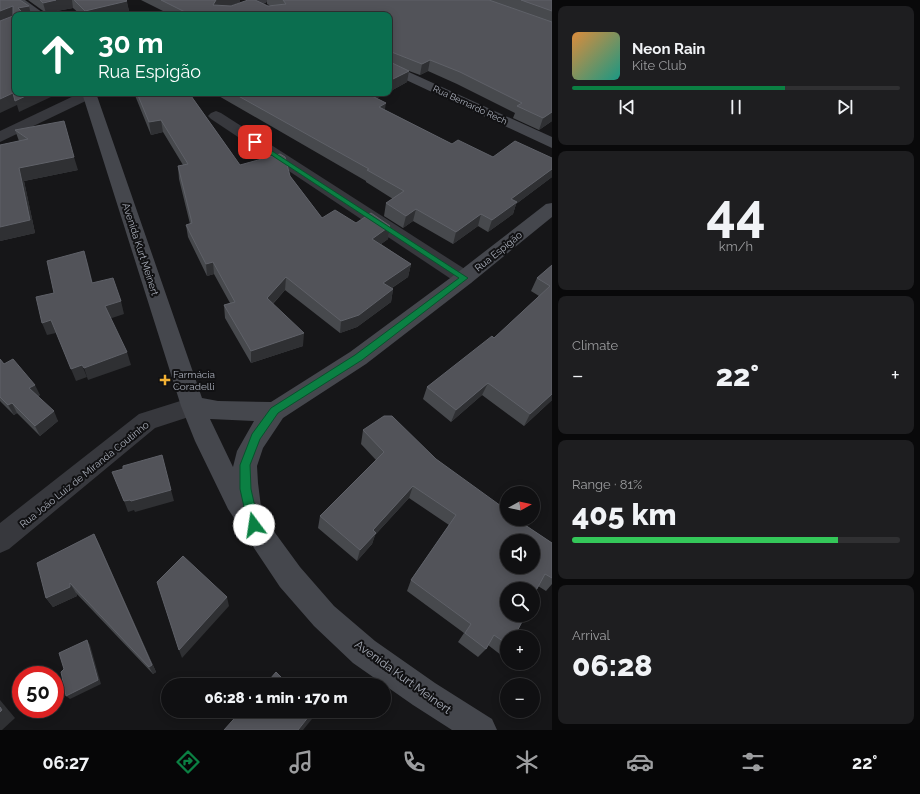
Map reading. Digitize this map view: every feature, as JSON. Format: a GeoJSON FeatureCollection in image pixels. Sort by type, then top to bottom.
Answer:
{"type":"FeatureCollection","features":[{"type":"Feature","properties":{"kind":"main road"},"geometry":{"type":"LineString","coordinates":[[17,0],[35,12]]}},
{"type":"Feature","properties":{"kind":"main road","name":"Rua Bernardo Rech"},"geometry":{"type":"LineString","coordinates":[[392,68],[552,143]]}},
{"type":"Feature","properties":{"kind":"main road","name":"Avenida Kurt Meinert"},"geometry":{"type":"LineString","coordinates":[[90,96],[193,406],[223,476],[237,501],[290,577],[324,616],[364,652],[424,694],[481,730]]}},
{"type":"Feature","properties":{"kind":"main road","name":"Rua Espigão"},"geometry":{"type":"LineString","coordinates":[[275,411],[358,358],[464,278],[552,208]]}},
{"type":"Feature","properties":{"kind":"main road"},"geometry":{"type":"LineString","coordinates":[[193,406],[218,411],[275,411]]}},
{"type":"Feature","properties":{"kind":"main road"},"geometry":{"type":"LineString","coordinates":[[254,525],[245,489],[245,465],[256,437],[275,411]]}},
{"type":"Feature","properties":{"kind":"street"},"geometry":{"type":"LineString","coordinates":[[230,12],[257,3]]}},
{"type":"Feature","properties":{"kind":"street"},"geometry":{"type":"LineString","coordinates":[[0,137],[85,96]]}},
{"type":"Feature","properties":{"kind":"street"},"geometry":{"type":"LineString","coordinates":[[216,116],[464,278]]}},
{"type":"Feature","properties":{"kind":"street","name":"Rua João Luiz de Miranda Coutinho"},"geometry":{"type":"LineString","coordinates":[[2,536],[147,422],[193,406]]}},
{"type":"Feature","properties":{"kind":"building"},"geometry":{"type":"Polygon","coordinates":[[[0,0],[20,0],[29,6],[18,8],[22,12],[13,12],[13,6],[0,11],[0,0]]]}},
{"type":"Feature","properties":{"kind":"building"},"geometry":{"type":"Polygon","coordinates":[[[40,0],[56,0],[43,3],[40,0]]]}},
{"type":"Feature","properties":{"kind":"building"},"geometry":{"type":"Polygon","coordinates":[[[74,0],[126,0],[127,1],[85,11],[74,0]]]}},
{"type":"Feature","properties":{"kind":"building"},"geometry":{"type":"Polygon","coordinates":[[[161,0],[216,0],[213,5],[231,6],[248,0],[255,0],[268,6],[286,4],[283,0],[489,0],[552,22],[552,112],[543,118],[517,106],[522,103],[460,72],[430,60],[422,64],[392,52],[392,12],[185,12],[161,0]]]}},
{"type":"Feature","properties":{"kind":"building"},"geometry":{"type":"Polygon","coordinates":[[[521,0],[552,0],[552,11],[521,0]]]}},
{"type":"Feature","properties":{"kind":"building"},"geometry":{"type":"Polygon","coordinates":[[[12,16],[12,93],[0,99],[0,21],[12,16]]]}},
{"type":"Feature","properties":{"kind":"building"},"geometry":{"type":"Polygon","coordinates":[[[392,63],[409,71],[392,80],[392,63]]]}},
{"type":"Feature","properties":{"kind":"building"},"geometry":{"type":"Polygon","coordinates":[[[14,96],[26,96],[15,101],[14,96]]]}},
{"type":"Feature","properties":{"kind":"building"},"geometry":{"type":"Polygon","coordinates":[[[138,96],[191,96],[240,165],[280,154],[285,157],[290,176],[322,218],[335,210],[356,223],[371,213],[390,226],[372,239],[411,264],[383,283],[393,289],[359,315],[341,321],[286,277],[267,298],[304,333],[251,351],[224,305],[235,302],[213,262],[206,264],[186,225],[192,223],[178,166],[188,164],[161,120],[149,122],[138,96]]]}},
{"type":"Feature","properties":{"kind":"building"},"geometry":{"type":"Polygon","coordinates":[[[238,96],[372,96],[386,103],[379,107],[452,144],[458,140],[493,157],[515,141],[552,158],[552,169],[511,199],[517,202],[492,220],[481,214],[456,232],[416,209],[406,216],[386,203],[404,191],[367,170],[369,169],[238,96]]]}},
{"type":"Feature","properties":{"kind":"building"},"geometry":{"type":"Polygon","coordinates":[[[64,121],[74,157],[19,168],[30,220],[0,227],[0,145],[28,139],[15,130],[64,121]]]}},
{"type":"Feature","properties":{"kind":"building"},"geometry":{"type":"Polygon","coordinates":[[[84,251],[92,283],[113,278],[121,301],[105,306],[127,352],[84,368],[82,365],[71,369],[51,320],[42,323],[36,297],[54,293],[47,261],[84,251]]]}},
{"type":"Feature","properties":{"kind":"building"},"geometry":{"type":"Polygon","coordinates":[[[552,265],[552,394],[530,414],[488,383],[456,410],[427,387],[492,336],[494,338],[550,286],[537,278],[552,265]]]}},
{"type":"Feature","properties":{"kind":"building"},"geometry":{"type":"Polygon","coordinates":[[[0,359],[4,364],[13,359],[35,385],[29,388],[54,411],[35,426],[12,403],[8,405],[0,397],[0,359]]]}},
{"type":"Feature","properties":{"kind":"building"},"geometry":{"type":"Polygon","coordinates":[[[384,416],[392,416],[436,459],[500,505],[500,526],[526,526],[538,534],[500,534],[500,574],[540,574],[540,535],[552,543],[552,578],[545,574],[540,583],[500,582],[500,622],[522,622],[518,630],[500,630],[500,639],[494,635],[486,649],[465,633],[471,624],[411,580],[456,515],[413,486],[373,530],[376,533],[360,550],[320,516],[384,452],[363,430],[384,416]]]}},
{"type":"Feature","properties":{"kind":"building"},"geometry":{"type":"Polygon","coordinates":[[[162,455],[171,490],[131,501],[124,501],[112,472],[123,469],[123,466],[162,455]]]}},
{"type":"Feature","properties":{"kind":"building"},"geometry":{"type":"Polygon","coordinates":[[[94,534],[152,665],[149,667],[70,583],[70,587],[46,598],[37,563],[94,534]]]}},
{"type":"Feature","properties":{"kind":"building"},"geometry":{"type":"Polygon","coordinates":[[[183,556],[227,597],[179,650],[157,582],[183,556]]]}},
{"type":"Feature","properties":{"kind":"building"},"geometry":{"type":"Polygon","coordinates":[[[87,640],[98,680],[66,696],[64,686],[64,666],[59,653],[87,640]]]}},
{"type":"Feature","properties":{"kind":"building"},"geometry":{"type":"Polygon","coordinates":[[[276,672],[282,678],[271,678],[276,672]]]}},
{"type":"Feature","properties":{"kind":"building"},"geometry":{"type":"Polygon","coordinates":[[[235,718],[307,718],[298,730],[224,730],[235,718]]]}},
{"type":"Feature","properties":{"kind":"place","name":"Farmácia Coradelli"},"geometry":{"type":"Point","coordinates":[165,380]}},
{"type":"Feature","properties":{"kind":"route"},"geometry":{"type":"LineString","coordinates":[[254,525],[245,489],[245,465],[256,437],[275,411],[358,358],[464,278],[255,142]]}}]}
